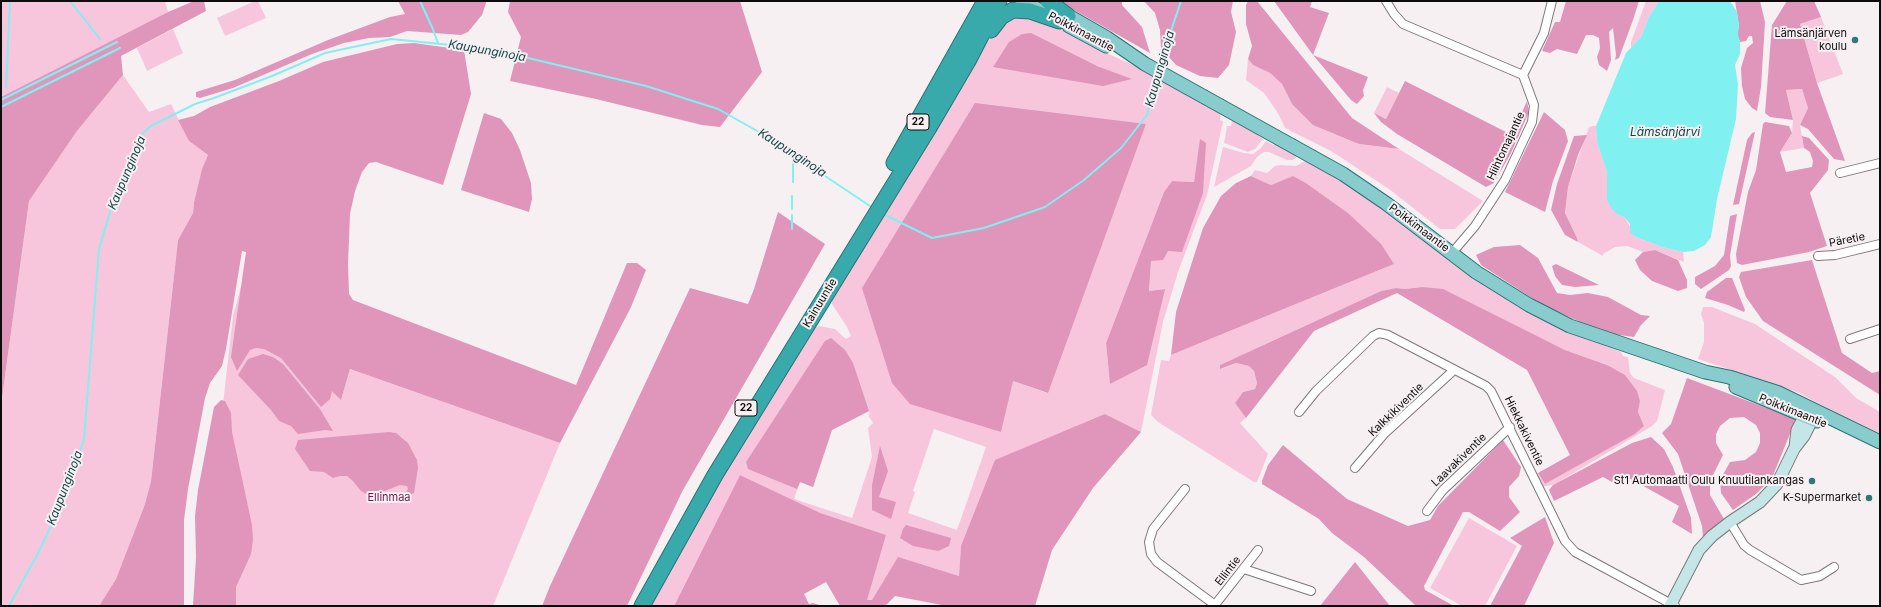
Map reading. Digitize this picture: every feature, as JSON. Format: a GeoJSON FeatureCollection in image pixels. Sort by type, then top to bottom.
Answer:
{"type":"FeatureCollection","features":[{"type":"Feature","properties":{"kind":"highway"},"geometry":{"type":"LineString","coordinates":[[954,71],[973,1]]}},
{"type":"Feature","properties":{"kind":"highway","name":"Kainuuntie"},"geometry":{"type":"LineString","coordinates":[[954,71],[985,1]]}},
{"type":"Feature","properties":{"kind":"highway","name":"Kainuuntie"},"geometry":{"type":"LineString","coordinates":[[631,606],[724,443],[880,197],[954,71],[999,1]]}},
{"type":"Feature","properties":{"kind":"highway"},"geometry":{"type":"LineString","coordinates":[[1048,1],[1064,19]]}},
{"type":"Feature","properties":{"kind":"highway"},"geometry":{"type":"LineString","coordinates":[[954,71],[995,23],[1006,13],[1020,9],[1064,19]]}},
{"type":"Feature","properties":{"kind":"highway","name":"Kainuuntie"},"geometry":{"type":"LineString","coordinates":[[642,606],[716,474],[869,214]]}},
{"type":"Feature","properties":{"kind":"main road","name":"Poikkimaantie"},"geometry":{"type":"LineString","coordinates":[[1022,1],[1064,19]]}},
{"type":"Feature","properties":{"kind":"main road","name":"Poikkimaantie"},"geometry":{"type":"LineString","coordinates":[[1041,1],[1100,44],[1143,63],[1342,174],[1387,204],[1490,282],[1570,326],[1705,372],[1729,377],[1780,393],[1811,413],[1880,451]]}},
{"type":"Feature","properties":{"kind":"main road","name":"Poikkimaantie"},"geometry":{"type":"LineString","coordinates":[[1811,413],[1880,442]]}},
{"type":"Feature","properties":{"kind":"street"},"geometry":{"type":"LineString","coordinates":[[1386,1],[1402,24],[1523,75],[1544,34],[1552,1]]}},
{"type":"Feature","properties":{"kind":"street","name":"Hiihtomajantie"},"geometry":{"type":"LineString","coordinates":[[1452,254],[1475,226],[1505,180],[1532,122],[1534,105],[1523,75]]}},
{"type":"Feature","properties":{"kind":"street"},"geometry":{"type":"LineString","coordinates":[[1840,173],[1880,163]]}},
{"type":"Feature","properties":{"kind":"street","name":"Päretie"},"geometry":{"type":"LineString","coordinates":[[1818,256],[1835,255],[1880,244]]}},
{"type":"Feature","properties":{"kind":"street"},"geometry":{"type":"LineString","coordinates":[[1850,339],[1880,329]]}},
{"type":"Feature","properties":{"kind":"street","name":"Hiekkakiventie"},"geometry":{"type":"LineString","coordinates":[[1299,412],[1316,391],[1373,336],[1378,333],[1388,335],[1486,386],[1491,391],[1510,427],[1565,541],[1575,552],[1672,605]]}},
{"type":"Feature","properties":{"kind":"street","name":"Kalkkikiventie"},"geometry":{"type":"LineString","coordinates":[[1355,468],[1385,433],[1454,370]]}},
{"type":"Feature","properties":{"kind":"street"},"geometry":{"type":"LineString","coordinates":[[1672,605],[1699,550],[1712,536],[1760,502],[1777,484],[1794,449],[1797,430],[1811,413]]}},
{"type":"Feature","properties":{"kind":"street","name":"Laavakiventie"},"geometry":{"type":"LineString","coordinates":[[1426,511],[1443,490],[1510,427]]}},
{"type":"Feature","properties":{"kind":"street"},"geometry":{"type":"LineString","coordinates":[[1185,489],[1153,529],[1149,542],[1151,554],[1157,562],[1215,606]]}},
{"type":"Feature","properties":{"kind":"street"},"geometry":{"type":"LineString","coordinates":[[1730,522],[1744,545],[1750,550],[1801,580],[1820,576],[1834,567]]}},
{"type":"Feature","properties":{"kind":"street","name":"Ellintie"},"geometry":{"type":"LineString","coordinates":[[1215,606],[1258,550]]}},
{"type":"Feature","properties":{"kind":"street"},"geometry":{"type":"LineString","coordinates":[[1244,569],[1311,591]]}},
{"type":"Feature","properties":{"kind":"green space"},"geometry":{"type":"Polygon","coordinates":[[[1,1],[165,1],[168,12],[1,97],[1,1]]]}},
{"type":"Feature","properties":{"kind":"green space"},"geometry":{"type":"Polygon","coordinates":[[[258,1],[266,18],[225,36],[217,18],[258,1]]]}},
{"type":"Feature","properties":{"kind":"green space"},"geometry":{"type":"Polygon","coordinates":[[[1646,1],[1659,1],[1649,17],[1641,37],[1631,48],[1631,42],[1646,1]]]}},
{"type":"Feature","properties":{"kind":"green space"},"geometry":{"type":"Polygon","coordinates":[[[1010,16],[1044,20],[1095,48],[1140,68],[1221,110],[1220,120],[1223,121],[1207,195],[1178,272],[1163,322],[1141,432],[1105,414],[961,546],[959,576],[898,558],[872,600],[866,600],[886,535],[820,514],[740,475],[674,606],[648,606],[689,530],[813,328],[820,326],[835,329],[846,339],[851,336],[832,304],[831,299],[840,280],[993,33],[1010,16]],[[1009,42],[1131,79],[1097,66],[1009,42]],[[1146,124],[1013,381],[1047,393],[1146,124]],[[1201,139],[1194,182],[1172,181],[1164,192],[1106,343],[1110,384],[1164,289],[1149,291],[1151,260],[1203,193],[1201,139]],[[869,411],[832,430],[813,487],[800,482],[794,499],[852,518],[872,457],[868,428],[873,423],[868,415],[870,414],[869,411]],[[934,429],[913,491],[915,492],[908,513],[957,530],[986,447],[934,429]]]}},
{"type":"Feature","properties":{"kind":"green space"},"geometry":{"type":"Polygon","coordinates":[[[1821,17],[1843,74],[1817,83],[1800,24],[1821,17]]]}},
{"type":"Feature","properties":{"kind":"green space"},"geometry":{"type":"Polygon","coordinates":[[[173,29],[183,53],[147,71],[137,48],[173,29]]]}},
{"type":"Feature","properties":{"kind":"green space"},"geometry":{"type":"Polygon","coordinates":[[[1248,59],[1253,65],[1270,73],[1282,84],[1292,104],[1359,144],[1399,149],[1483,201],[1455,229],[1440,229],[1389,189],[1331,151],[1285,128],[1278,113],[1264,93],[1246,80],[1248,59]]]}},
{"type":"Feature","properties":{"kind":"green space"},"geometry":{"type":"Polygon","coordinates":[[[123,75],[149,112],[171,104],[189,141],[208,155],[202,170],[194,202],[193,213],[178,240],[151,481],[145,504],[116,579],[99,606],[1,606],[1,405],[29,201],[77,131],[123,75]]]}},
{"type":"Feature","properties":{"kind":"green space"},"geometry":{"type":"Polygon","coordinates":[[[1387,87],[1399,93],[1386,119],[1374,113],[1387,87]]]}},
{"type":"Feature","properties":{"kind":"green space"},"geometry":{"type":"Polygon","coordinates":[[[1802,89],[1808,108],[1800,125],[1804,148],[1780,152],[1792,133],[1793,120],[1786,90],[1802,89]]]}},
{"type":"Feature","properties":{"kind":"green space"},"geometry":{"type":"Polygon","coordinates":[[[1230,115],[1263,139],[1255,149],[1248,152],[1224,143],[1227,126],[1231,126],[1232,120],[1230,115]]]}},
{"type":"Feature","properties":{"kind":"green space"},"geometry":{"type":"Polygon","coordinates":[[[1596,126],[1597,142],[1607,172],[1607,186],[1617,214],[1625,218],[1636,237],[1662,247],[1683,252],[1684,262],[1655,250],[1643,252],[1627,246],[1615,247],[1603,254],[1603,256],[1578,242],[1565,213],[1568,187],[1589,127],[1596,126]]]}},
{"type":"Feature","properties":{"kind":"green space"},"geometry":{"type":"Polygon","coordinates":[[[1266,141],[1297,154],[1297,157],[1293,160],[1287,160],[1269,152],[1264,152],[1257,157],[1251,166],[1214,187],[1223,147],[1253,154],[1261,148],[1266,141]]]}},
{"type":"Feature","properties":{"kind":"green space"},"geometry":{"type":"Polygon","coordinates":[[[1307,160],[1362,192],[1474,277],[1570,331],[1621,352],[1623,356],[1628,357],[1630,373],[1634,378],[1665,390],[1657,421],[1652,426],[1555,484],[1542,487],[1536,474],[1538,473],[1545,484],[1635,434],[1644,426],[1638,412],[1640,401],[1607,365],[1565,350],[1517,327],[1422,287],[1405,289],[1396,288],[1381,291],[1220,365],[1221,369],[1236,363],[1249,366],[1254,371],[1257,383],[1255,389],[1243,392],[1235,403],[1246,418],[1240,423],[1268,454],[1257,482],[1254,482],[1158,422],[1151,415],[1161,360],[1169,361],[1171,355],[1394,264],[1348,213],[1306,183],[1293,176],[1271,185],[1251,176],[1255,170],[1267,173],[1275,166],[1296,166],[1307,160]]]}},
{"type":"Feature","properties":{"kind":"green space","name":"Ellinmaa"},"geometry":{"type":"Polygon","coordinates":[[[250,253],[341,400],[350,369],[560,443],[493,606],[200,606],[233,316],[250,253]]]}},
{"type":"Feature","properties":{"kind":"green space"},"geometry":{"type":"Polygon","coordinates":[[[1703,307],[1712,307],[1755,324],[1835,377],[1856,398],[1880,412],[1880,436],[1797,392],[1698,359],[1704,342],[1704,323],[1701,314],[1703,307]]]}},
{"type":"Feature","properties":{"kind":"green space"},"geometry":{"type":"Polygon","coordinates":[[[1469,518],[1517,546],[1485,606],[1462,606],[1430,588],[1469,518]]]}},
{"type":"Feature","properties":{"kind":"shaded area"},"geometry":{"type":"Polygon","coordinates":[[[194,1],[204,1],[206,11],[121,56],[123,75],[77,131],[29,201],[1,405],[1,97],[168,12],[194,1]]]}},
{"type":"Feature","properties":{"kind":"shaded area"},"geometry":{"type":"Polygon","coordinates":[[[398,1],[486,1],[486,3],[482,15],[468,32],[461,35],[407,31],[390,37],[369,38],[344,43],[312,54],[233,88],[200,98],[196,97],[196,92],[235,80],[328,40],[390,17],[405,14],[398,1]]]}},
{"type":"Feature","properties":{"kind":"shaded area"},"geometry":{"type":"Polygon","coordinates":[[[510,1],[740,1],[762,72],[720,127],[702,125],[596,99],[510,81],[521,37],[508,12],[510,1]]]}},
{"type":"Feature","properties":{"kind":"shaded area"},"geometry":{"type":"Polygon","coordinates":[[[1058,1],[1122,1],[1122,5],[1142,27],[1150,53],[1058,1]]]}},
{"type":"Feature","properties":{"kind":"shaded area"},"geometry":{"type":"Polygon","coordinates":[[[1144,1],[1233,1],[1231,12],[1236,32],[1229,65],[1218,78],[1200,76],[1176,65],[1161,48],[1160,30],[1155,13],[1144,1]]]}},
{"type":"Feature","properties":{"kind":"shaded area"},"geometry":{"type":"Polygon","coordinates":[[[1248,1],[1257,1],[1352,118],[1399,149],[1359,144],[1313,125],[1292,104],[1282,84],[1270,73],[1253,65],[1248,59],[1252,46],[1246,24],[1246,5],[1248,1]]]}},
{"type":"Feature","properties":{"kind":"shaded area"},"geometry":{"type":"Polygon","coordinates":[[[1274,1],[1312,1],[1310,7],[1329,13],[1313,55],[1274,1]]]}},
{"type":"Feature","properties":{"kind":"shaded area"},"geometry":{"type":"Polygon","coordinates":[[[1566,1],[1639,1],[1619,58],[1615,60],[1616,55],[1613,28],[1609,32],[1611,60],[1607,71],[1599,65],[1597,57],[1600,48],[1599,38],[1593,35],[1586,35],[1577,54],[1557,49],[1550,53],[1542,51],[1555,22],[1560,22],[1566,1]]]}},
{"type":"Feature","properties":{"kind":"shaded area"},"geometry":{"type":"Polygon","coordinates":[[[1735,1],[1760,1],[1765,22],[1761,87],[1757,111],[1752,108],[1745,99],[1742,86],[1741,68],[1747,48],[1753,43],[1752,36],[1749,36],[1746,41],[1740,42],[1737,34],[1739,26],[1735,1]]]}},
{"type":"Feature","properties":{"kind":"shaded area"},"geometry":{"type":"Polygon","coordinates":[[[1787,1],[1814,1],[1821,17],[1800,24],[1817,83],[1845,161],[1834,159],[1808,129],[1800,125],[1808,108],[1802,89],[1786,90],[1793,120],[1770,117],[1765,113],[1772,25],[1787,1]]]}},
{"type":"Feature","properties":{"kind":"shaded area"},"geometry":{"type":"Polygon","coordinates":[[[1031,33],[1097,66],[1132,79],[1103,86],[993,67],[1009,42],[1022,34],[1031,33]]]}},
{"type":"Feature","properties":{"kind":"shaded area"},"geometry":{"type":"Polygon","coordinates":[[[414,43],[464,50],[471,94],[443,185],[376,162],[369,163],[362,172],[355,191],[350,214],[348,264],[349,294],[353,300],[576,385],[627,263],[637,263],[646,270],[631,307],[560,443],[350,369],[341,400],[332,391],[330,399],[321,407],[281,358],[264,349],[256,348],[250,350],[237,371],[231,357],[246,252],[242,251],[226,349],[222,366],[210,383],[205,398],[188,489],[184,520],[184,606],[99,606],[116,579],[145,504],[151,481],[178,240],[193,213],[194,202],[202,169],[208,155],[189,141],[178,120],[194,116],[210,107],[279,81],[323,62],[397,44],[414,43]]]}},
{"type":"Feature","properties":{"kind":"shaded area"},"geometry":{"type":"Polygon","coordinates":[[[1313,55],[1368,77],[1363,90],[1364,96],[1357,104],[1351,100],[1313,55]]]}},
{"type":"Feature","properties":{"kind":"shaded area"},"geometry":{"type":"Polygon","coordinates":[[[1405,81],[1512,135],[1527,101],[1529,112],[1511,153],[1494,183],[1486,187],[1397,134],[1381,122],[1374,113],[1386,119],[1405,81]]]}},
{"type":"Feature","properties":{"kind":"shaded area"},"geometry":{"type":"Polygon","coordinates":[[[975,103],[1146,124],[1048,393],[1013,381],[1001,432],[910,404],[892,383],[862,288],[975,103]]]}},
{"type":"Feature","properties":{"kind":"shaded area"},"geometry":{"type":"Polygon","coordinates":[[[1544,112],[1565,130],[1568,141],[1553,181],[1545,212],[1505,192],[1544,112]]]}},
{"type":"Feature","properties":{"kind":"shaded area"},"geometry":{"type":"Polygon","coordinates":[[[484,113],[501,119],[512,133],[520,150],[531,183],[532,199],[529,212],[461,190],[484,113]]]}},
{"type":"Feature","properties":{"kind":"shaded area"},"geometry":{"type":"Polygon","coordinates":[[[1765,122],[1789,126],[1792,133],[1780,152],[1786,172],[1812,167],[1813,161],[1810,152],[1804,148],[1802,136],[1809,138],[1829,160],[1828,170],[1810,193],[1827,246],[1809,252],[1742,265],[1737,263],[1736,254],[1748,192],[1756,170],[1763,124],[1765,122]]]}},
{"type":"Feature","properties":{"kind":"shaded area"},"geometry":{"type":"Polygon","coordinates":[[[1755,132],[1739,204],[1733,205],[1747,140],[1752,133],[1755,132]]]}},
{"type":"Feature","properties":{"kind":"shaded area"},"geometry":{"type":"Polygon","coordinates":[[[1587,135],[1578,155],[1568,187],[1565,213],[1578,242],[1565,235],[1551,210],[1557,184],[1574,136],[1587,135]]]}},
{"type":"Feature","properties":{"kind":"shaded area"},"geometry":{"type":"Polygon","coordinates":[[[1200,139],[1206,143],[1203,193],[1182,252],[1168,251],[1163,260],[1151,261],[1149,291],[1165,289],[1147,365],[1110,384],[1106,343],[1164,192],[1172,181],[1194,182],[1200,139]]]}},
{"type":"Feature","properties":{"kind":"shaded area"},"geometry":{"type":"Polygon","coordinates":[[[1251,176],[1271,185],[1293,176],[1306,183],[1348,213],[1381,244],[1394,264],[1171,355],[1176,312],[1203,228],[1221,196],[1236,183],[1251,176]]]}},
{"type":"Feature","properties":{"kind":"shaded area"},"geometry":{"type":"Polygon","coordinates":[[[778,212],[825,244],[683,490],[627,606],[542,606],[690,288],[748,304],[778,212]]]}},
{"type":"Feature","properties":{"kind":"shaded area"},"geometry":{"type":"Polygon","coordinates":[[[1737,214],[1730,256],[1731,266],[1729,270],[1701,289],[1695,284],[1695,277],[1715,266],[1724,255],[1730,216],[1737,214]]]}},
{"type":"Feature","properties":{"kind":"shaded area"},"geometry":{"type":"Polygon","coordinates":[[[1520,245],[1538,258],[1557,293],[1570,295],[1588,293],[1608,297],[1641,315],[1650,316],[1641,325],[1634,337],[1605,333],[1541,304],[1481,265],[1476,255],[1494,247],[1520,245]]]}},
{"type":"Feature","properties":{"kind":"shaded area"},"geometry":{"type":"Polygon","coordinates":[[[1655,250],[1678,260],[1687,280],[1687,288],[1678,291],[1652,281],[1640,270],[1635,260],[1643,252],[1655,250]]]}},
{"type":"Feature","properties":{"kind":"shaded area"},"geometry":{"type":"Polygon","coordinates":[[[1812,260],[1842,353],[1872,373],[1880,371],[1880,395],[1763,321],[1746,297],[1739,277],[1741,272],[1812,260]]]}},
{"type":"Feature","properties":{"kind":"shaded area"},"geometry":{"type":"Polygon","coordinates":[[[1556,264],[1599,285],[1575,287],[1562,285],[1555,276],[1552,266],[1556,264]]]}},
{"type":"Feature","properties":{"kind":"shaded area"},"geometry":{"type":"Polygon","coordinates":[[[1726,278],[1732,278],[1745,310],[1744,312],[1705,298],[1707,292],[1726,278]]]}},
{"type":"Feature","properties":{"kind":"shaded area"},"geometry":{"type":"Polygon","coordinates":[[[1422,287],[1443,289],[1565,350],[1607,365],[1625,375],[1637,391],[1640,401],[1638,412],[1644,426],[1635,434],[1545,484],[1538,473],[1570,455],[1527,370],[1397,293],[1314,331],[1246,418],[1235,403],[1243,392],[1255,389],[1257,383],[1254,371],[1249,366],[1236,363],[1220,369],[1220,365],[1381,291],[1396,288],[1405,289],[1422,287]]]}},
{"type":"Feature","properties":{"kind":"shaded area"},"geometry":{"type":"Polygon","coordinates":[[[831,338],[845,350],[853,363],[869,411],[832,430],[813,487],[800,482],[797,489],[748,469],[746,462],[825,341],[831,338]]]}},
{"type":"Feature","properties":{"kind":"shaded area"},"geometry":{"type":"Polygon","coordinates":[[[263,354],[273,357],[283,364],[320,409],[333,431],[325,430],[298,434],[291,426],[279,421],[271,410],[238,375],[248,359],[263,354]]]}},
{"type":"Feature","properties":{"kind":"shaded area"},"geometry":{"type":"Polygon","coordinates":[[[1687,378],[1796,419],[1772,478],[1756,494],[1733,510],[1721,493],[1720,480],[1730,462],[1745,460],[1756,452],[1760,443],[1760,433],[1756,425],[1744,417],[1730,418],[1720,426],[1716,434],[1716,443],[1723,455],[1710,481],[1710,495],[1724,519],[1703,537],[1702,526],[1678,454],[1662,433],[1671,424],[1687,378]]]}},
{"type":"Feature","properties":{"kind":"shaded area"},"geometry":{"type":"Polygon","coordinates":[[[221,400],[225,401],[231,413],[232,432],[252,525],[253,540],[251,554],[236,587],[236,606],[193,606],[196,557],[195,516],[198,490],[214,407],[221,400]]]}},
{"type":"Feature","properties":{"kind":"shaded area"},"geometry":{"type":"Polygon","coordinates":[[[1105,414],[1141,432],[1093,488],[1052,550],[1035,606],[947,606],[895,596],[885,606],[840,606],[826,582],[804,594],[809,604],[813,603],[823,606],[674,606],[740,475],[820,513],[886,535],[867,600],[872,600],[898,557],[959,576],[961,546],[995,460],[1105,414]]]}},
{"type":"Feature","properties":{"kind":"shaded area"},"geometry":{"type":"Polygon","coordinates":[[[389,432],[396,433],[408,443],[417,460],[418,468],[414,493],[390,504],[406,493],[408,489],[407,486],[400,485],[377,494],[366,494],[361,491],[347,476],[333,478],[324,472],[310,471],[295,449],[298,440],[389,432]]]}},
{"type":"Feature","properties":{"kind":"shaded area"},"geometry":{"type":"Polygon","coordinates":[[[1651,437],[1664,449],[1673,467],[1691,518],[1692,534],[1672,522],[1679,506],[1631,479],[1612,482],[1603,477],[1554,501],[1549,490],[1553,485],[1632,443],[1651,437]]]}},
{"type":"Feature","properties":{"kind":"shaded area"},"geometry":{"type":"Polygon","coordinates":[[[1503,440],[1521,467],[1519,476],[1509,487],[1509,497],[1520,512],[1500,531],[1469,512],[1463,512],[1424,586],[1425,590],[1454,606],[1416,606],[1364,557],[1332,533],[1319,519],[1262,484],[1268,465],[1283,445],[1347,499],[1408,526],[1430,520],[1438,506],[1503,440]]]}},
{"type":"Feature","properties":{"kind":"shaded area"},"geometry":{"type":"Polygon","coordinates":[[[880,446],[888,471],[879,497],[896,502],[891,519],[872,510],[872,485],[880,446]]]}},
{"type":"Feature","properties":{"kind":"shaded area"},"geometry":{"type":"Polygon","coordinates":[[[1545,517],[1554,543],[1524,606],[1490,606],[1522,546],[1510,538],[1545,517]]]}},
{"type":"Feature","properties":{"kind":"shaded area"},"geometry":{"type":"Polygon","coordinates":[[[906,525],[951,538],[949,546],[938,551],[913,546],[900,538],[906,525]]]}},
{"type":"Feature","properties":{"kind":"shaded area"},"geometry":{"type":"Polygon","coordinates":[[[1355,562],[1390,606],[1320,606],[1355,562]]]}},
{"type":"Feature","properties":{"kind":"water","name":"Lämsänjärvi"},"geometry":{"type":"Polygon","coordinates":[[[1659,1],[1730,1],[1737,12],[1739,26],[1738,34],[1740,54],[1735,65],[1738,84],[1736,119],[1717,199],[1711,237],[1705,245],[1694,251],[1683,252],[1662,247],[1636,237],[1630,232],[1630,224],[1625,218],[1617,214],[1612,209],[1607,200],[1607,172],[1597,142],[1596,126],[1626,53],[1641,37],[1649,17],[1659,1]]]}},
{"type":"Feature","properties":{"kind":"waterway"},"geometry":{"type":"LineString","coordinates":[[6,87],[10,1]]}},
{"type":"Feature","properties":{"kind":"waterway"},"geometry":{"type":"LineString","coordinates":[[70,1],[100,39]]}},
{"type":"Feature","properties":{"kind":"waterway"},"geometry":{"type":"LineString","coordinates":[[420,1],[438,43]]}},
{"type":"Feature","properties":{"kind":"waterway","name":"Kaupunginoja"},"geometry":{"type":"LineString","coordinates":[[1159,67],[1181,1]]}},
{"type":"Feature","properties":{"kind":"waterway","name":"Kaupunginoja"},"geometry":{"type":"LineString","coordinates":[[9,606],[37,555],[65,497],[84,439],[99,249],[114,199],[142,134],[151,126],[195,104],[272,76],[325,53],[391,39],[451,45],[507,53],[646,86],[718,109],[759,132],[873,208]]}},
{"type":"Feature","properties":{"kind":"waterway"},"geometry":{"type":"LineString","coordinates":[[1,100],[117,42]]}},
{"type":"Feature","properties":{"kind":"waterway"},"geometry":{"type":"LineString","coordinates":[[1,107],[120,48]]}},
{"type":"Feature","properties":{"kind":"waterway","name":"Kaupunginoja"},"geometry":{"type":"LineString","coordinates":[[883,214],[932,238],[984,228],[1045,207],[1084,180],[1121,148],[1147,115],[1156,77]]}},
{"type":"Feature","properties":{"kind":"waterway"},"geometry":{"type":"LineString","coordinates":[[793,156],[793,182]]}},
{"type":"Feature","properties":{"kind":"waterway"},"geometry":{"type":"LineString","coordinates":[[792,196],[792,209]]}},
{"type":"Feature","properties":{"kind":"waterway"},"geometry":{"type":"LineString","coordinates":[[792,215],[792,229]]}},
{"type":"Feature","properties":{"kind":"place","name":"Lämsänjärven koulu"},"geometry":{"type":"Point","coordinates":[1855,40]}},
{"type":"Feature","properties":{"kind":"place","name":"St1 Automaatti Oulu Knuutilankangas"},"geometry":{"type":"Point","coordinates":[1812,481]}},
{"type":"Feature","properties":{"kind":"place","name":"K-Supermarket"},"geometry":{"type":"Point","coordinates":[1869,498]}}]}
